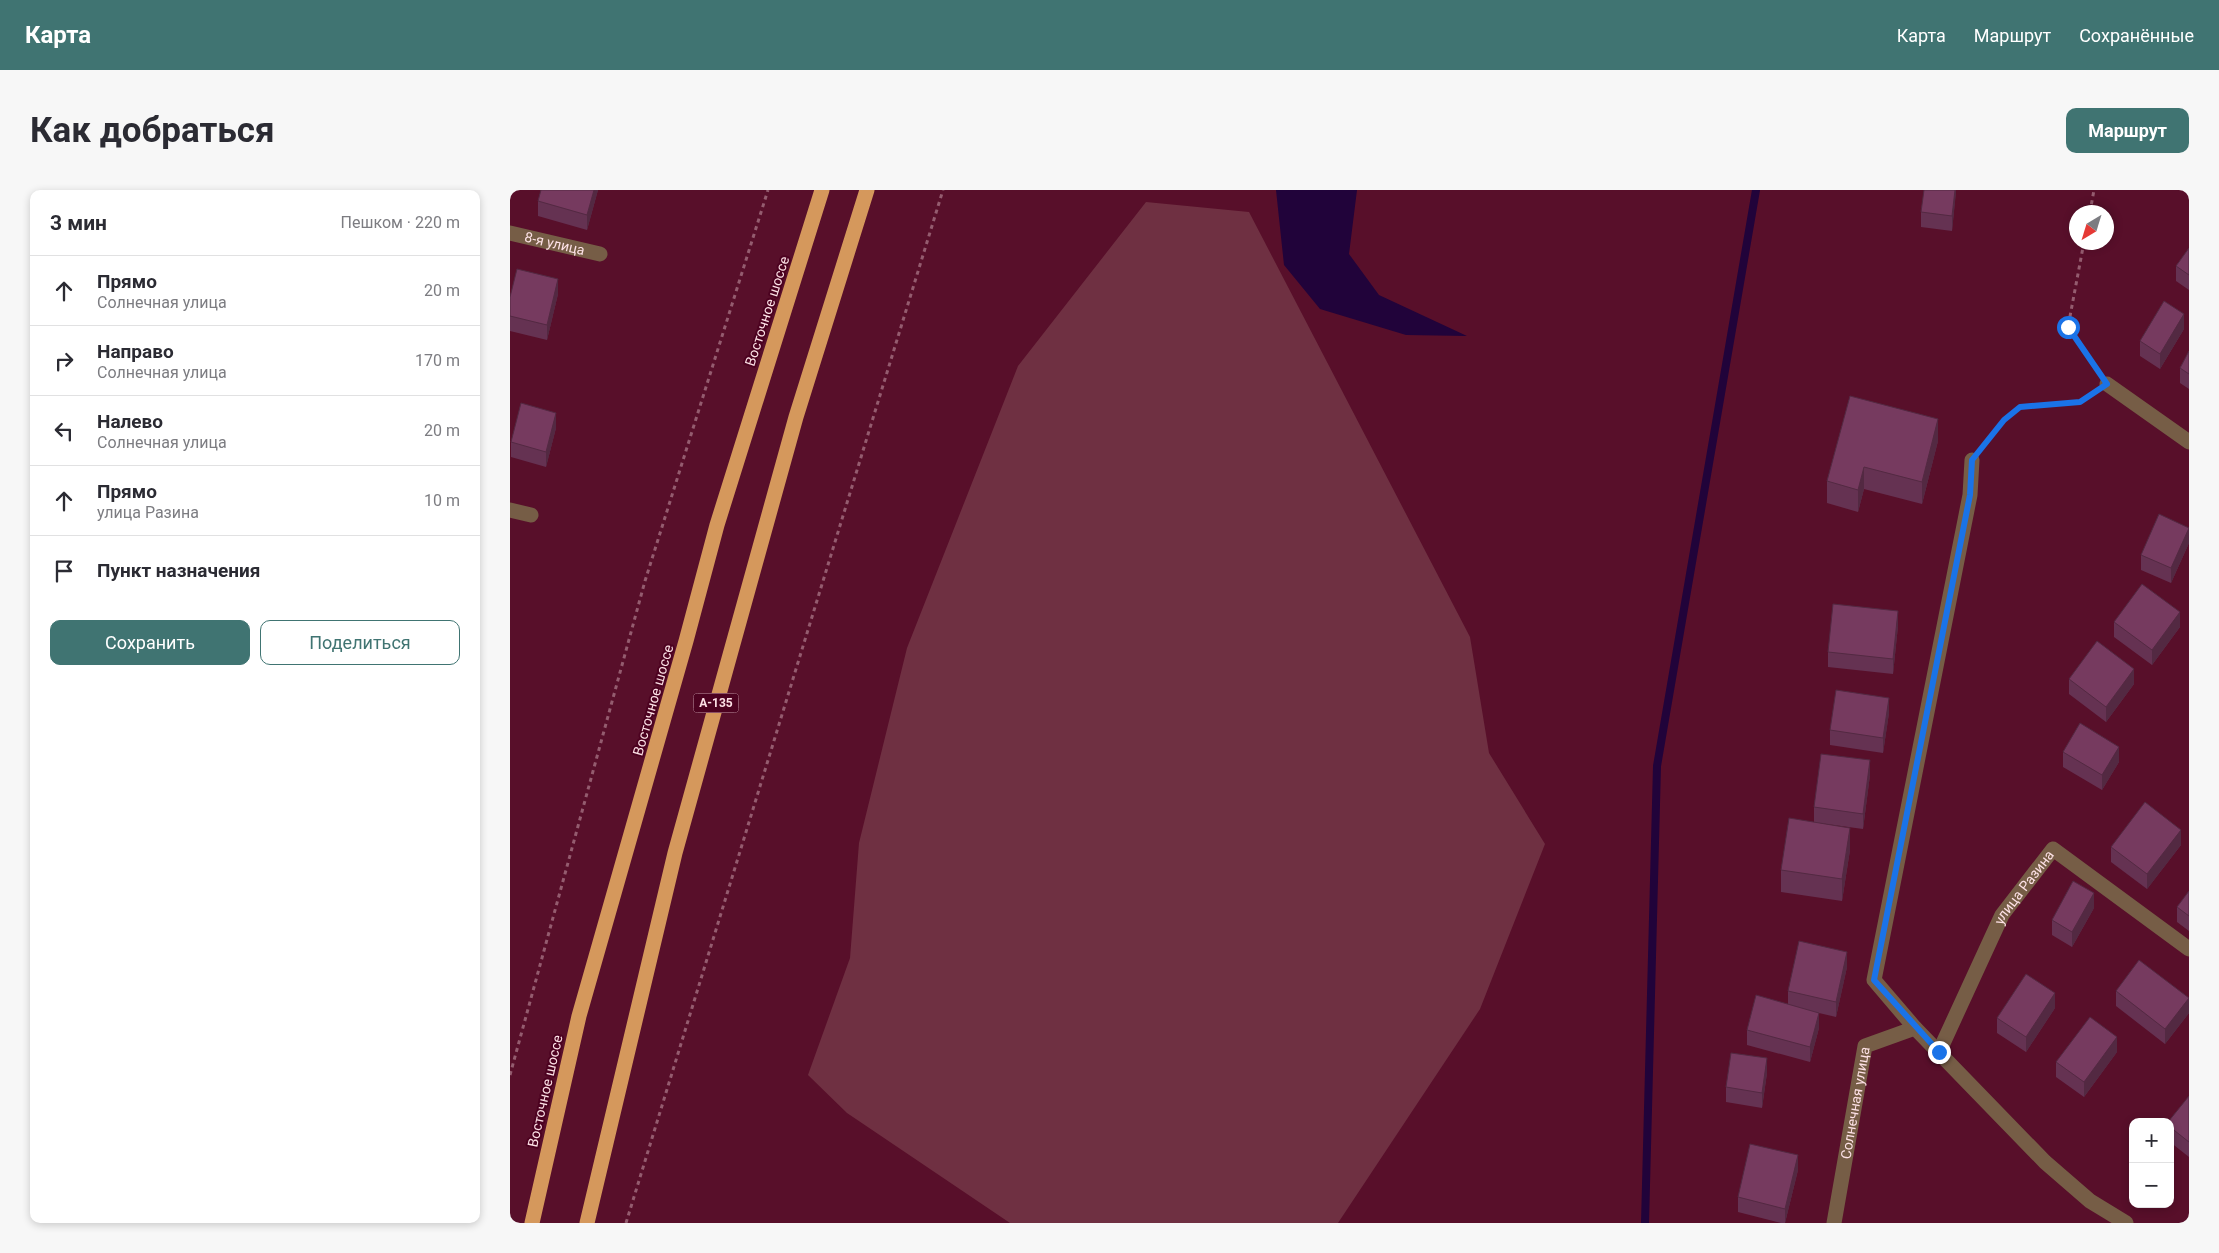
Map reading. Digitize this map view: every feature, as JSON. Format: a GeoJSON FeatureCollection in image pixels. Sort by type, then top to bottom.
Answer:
{"type":"FeatureCollection","features":[{"type":"Feature","properties":{"kind":"highway","name":"Восточное шоссе"},"geometry":{"type":"LineString","coordinates":[[532,1223],[579,1016],[684,650],[717,526],[822,190]]}},
{"type":"Feature","properties":{"kind":"highway","name":"А-135"},"geometry":{"type":"LineString","coordinates":[[587,1223],[675,853],[796,417],[867,190]]}},
{"type":"Feature","properties":{"kind":"street","name":"8-я улица"},"geometry":{"type":"LineString","coordinates":[[510,233],[600,254]]}},
{"type":"Feature","properties":{"kind":"street"},"geometry":{"type":"LineString","coordinates":[[2107,384],[2189,442]]}},
{"type":"Feature","properties":{"kind":"street"},"geometry":{"type":"LineString","coordinates":[[1972,460],[1970,495],[1874,980],[1915,1028],[2045,1162],[2090,1201],[2126,1223]]}},
{"type":"Feature","properties":{"kind":"street"},"geometry":{"type":"LineString","coordinates":[[510,510],[531,515]]}},
{"type":"Feature","properties":{"kind":"street","name":"улица Разина"},"geometry":{"type":"LineString","coordinates":[[1939,1052],[2002,915],[2053,849],[2189,949]]}},
{"type":"Feature","properties":{"kind":"street","name":"Солнечная улица"},"geometry":{"type":"LineString","coordinates":[[1834,1223],[1865,1046],[1915,1028]]}},
{"type":"Feature","properties":{"kind":"path"},"geometry":{"type":"LineString","coordinates":[[510,1074],[645,581],[768,190]]}},
{"type":"Feature","properties":{"kind":"path"},"geometry":{"type":"LineString","coordinates":[[626,1223],[943,190]]}},
{"type":"Feature","properties":{"kind":"path"},"geometry":{"type":"LineString","coordinates":[[2091,205],[2094,190]]}},
{"type":"Feature","properties":{"kind":"path"},"geometry":{"type":"LineString","coordinates":[[1972,460],[2004,420],[2020,407],[2080,402],[2107,384],[2068,327],[2082,250]]}},
{"type":"Feature","properties":{"kind":"shaded area"},"geometry":{"type":"Polygon","coordinates":[[[1276,190],[1357,190],[1349,254],[1379,295],[1467,336],[1406,335],[1320,309],[1284,265],[1276,190]]]}},
{"type":"Feature","properties":{"kind":"shaded area"},"geometry":{"type":"Polygon","coordinates":[[[1146,202],[1249,212],[1470,637],[1489,753],[1545,844],[1480,1009],[1338,1223],[1010,1223],[847,1113],[808,1075],[850,958],[859,843],[907,648],[1018,366],[1146,202]]]}},
{"type":"Feature","properties":{"kind":"building"},"geometry":{"type":"Polygon","coordinates":[[[541,190],[594,190],[587,215],[538,201],[541,190]]]}},
{"type":"Feature","properties":{"kind":"building"},"geometry":{"type":"Polygon","coordinates":[[[1924,190],[1955,190],[1952,216],[1921,212],[1924,190]]]}},
{"type":"Feature","properties":{"kind":"building"},"geometry":{"type":"Polygon","coordinates":[[[2189,248],[2189,275],[2176,266],[2189,248]]]}},
{"type":"Feature","properties":{"kind":"building"},"geometry":{"type":"Polygon","coordinates":[[[517,269],[558,279],[547,325],[510,316],[510,297],[517,269]]]}},
{"type":"Feature","properties":{"kind":"building"},"geometry":{"type":"Polygon","coordinates":[[[2164,301],[2184,314],[2160,354],[2140,341],[2164,301]]]}},
{"type":"Feature","properties":{"kind":"building"},"geometry":{"type":"Polygon","coordinates":[[[2189,351],[2189,374],[2180,368],[2189,351]]]}},
{"type":"Feature","properties":{"kind":"building"},"geometry":{"type":"Polygon","coordinates":[[[1850,396],[1938,419],[1922,482],[1864,467],[1858,490],[1827,481],[1850,396]]]}},
{"type":"Feature","properties":{"kind":"building"},"geometry":{"type":"Polygon","coordinates":[[[521,403],[556,413],[546,452],[511,442],[521,403]]]}},
{"type":"Feature","properties":{"kind":"building"},"geometry":{"type":"Polygon","coordinates":[[[2159,514],[2189,528],[2171,568],[2141,555],[2159,514]]]}},
{"type":"Feature","properties":{"kind":"building"},"geometry":{"type":"Polygon","coordinates":[[[2142,584],[2180,612],[2152,650],[2114,622],[2142,584]]]}},
{"type":"Feature","properties":{"kind":"building"},"geometry":{"type":"Polygon","coordinates":[[[1833,604],[1898,611],[1893,659],[1828,652],[1833,604]]]}},
{"type":"Feature","properties":{"kind":"building"},"geometry":{"type":"Polygon","coordinates":[[[2097,641],[2134,669],[2106,707],[2069,679],[2097,641]]]}},
{"type":"Feature","properties":{"kind":"building"},"geometry":{"type":"Polygon","coordinates":[[[1836,690],[1889,698],[1883,738],[1830,730],[1836,690]]]}},
{"type":"Feature","properties":{"kind":"building"},"geometry":{"type":"Polygon","coordinates":[[[2080,723],[2119,747],[2102,775],[2063,752],[2080,723]]]}},
{"type":"Feature","properties":{"kind":"building"},"geometry":{"type":"Polygon","coordinates":[[[1821,754],[1870,760],[1863,814],[1814,807],[1821,754]]]}},
{"type":"Feature","properties":{"kind":"building"},"geometry":{"type":"Polygon","coordinates":[[[2145,802],[2181,830],[2147,874],[2111,847],[2145,802]]]}},
{"type":"Feature","properties":{"kind":"building"},"geometry":{"type":"Polygon","coordinates":[[[1789,818],[1850,828],[1842,879],[1781,870],[1789,818]]]}},
{"type":"Feature","properties":{"kind":"building"},"geometry":{"type":"Polygon","coordinates":[[[2073,881],[2094,893],[2072,932],[2052,920],[2073,881]]]}},
{"type":"Feature","properties":{"kind":"building"},"geometry":{"type":"Polygon","coordinates":[[[2189,891],[2189,916],[2177,907],[2189,891]]]}},
{"type":"Feature","properties":{"kind":"building"},"geometry":{"type":"Polygon","coordinates":[[[1799,941],[1847,952],[1836,1002],[1788,991],[1799,941]]]}},
{"type":"Feature","properties":{"kind":"building"},"geometry":{"type":"Polygon","coordinates":[[[2139,960],[2189,998],[2165,1029],[2116,991],[2139,960]]]}},
{"type":"Feature","properties":{"kind":"building"},"geometry":{"type":"Polygon","coordinates":[[[2026,974],[2055,993],[2026,1037],[1997,1018],[2026,974]]]}},
{"type":"Feature","properties":{"kind":"building"},"geometry":{"type":"Polygon","coordinates":[[[1756,995],[1819,1013],[1810,1047],[1747,1030],[1756,995]]]}},
{"type":"Feature","properties":{"kind":"building"},"geometry":{"type":"Polygon","coordinates":[[[2090,1017],[2117,1037],[2084,1082],[2056,1062],[2090,1017]]]}},
{"type":"Feature","properties":{"kind":"building"},"geometry":{"type":"Polygon","coordinates":[[[1731,1053],[1767,1058],[1762,1093],[1726,1087],[1731,1053]]]}},
{"type":"Feature","properties":{"kind":"building"},"geometry":{"type":"Polygon","coordinates":[[[2189,1096],[2189,1142],[2174,1130],[2174,1118],[2171,1118],[2189,1096]]]}},
{"type":"Feature","properties":{"kind":"building"},"geometry":{"type":"Polygon","coordinates":[[[1750,1144],[1798,1155],[1785,1209],[1738,1197],[1750,1144]]]}},
{"type":"Feature","properties":{"kind":"waterway"},"geometry":{"type":"LineString","coordinates":[[1645,1223],[1657,766],[1756,190]]}},
{"type":"Feature","properties":{"kind":"route"},"geometry":{"type":"LineString","coordinates":[[1939,1052],[1915,1028],[1874,980],[1970,495],[1972,460],[2004,420],[2020,407],[2080,402],[2107,384],[2068,327]]}}]}
